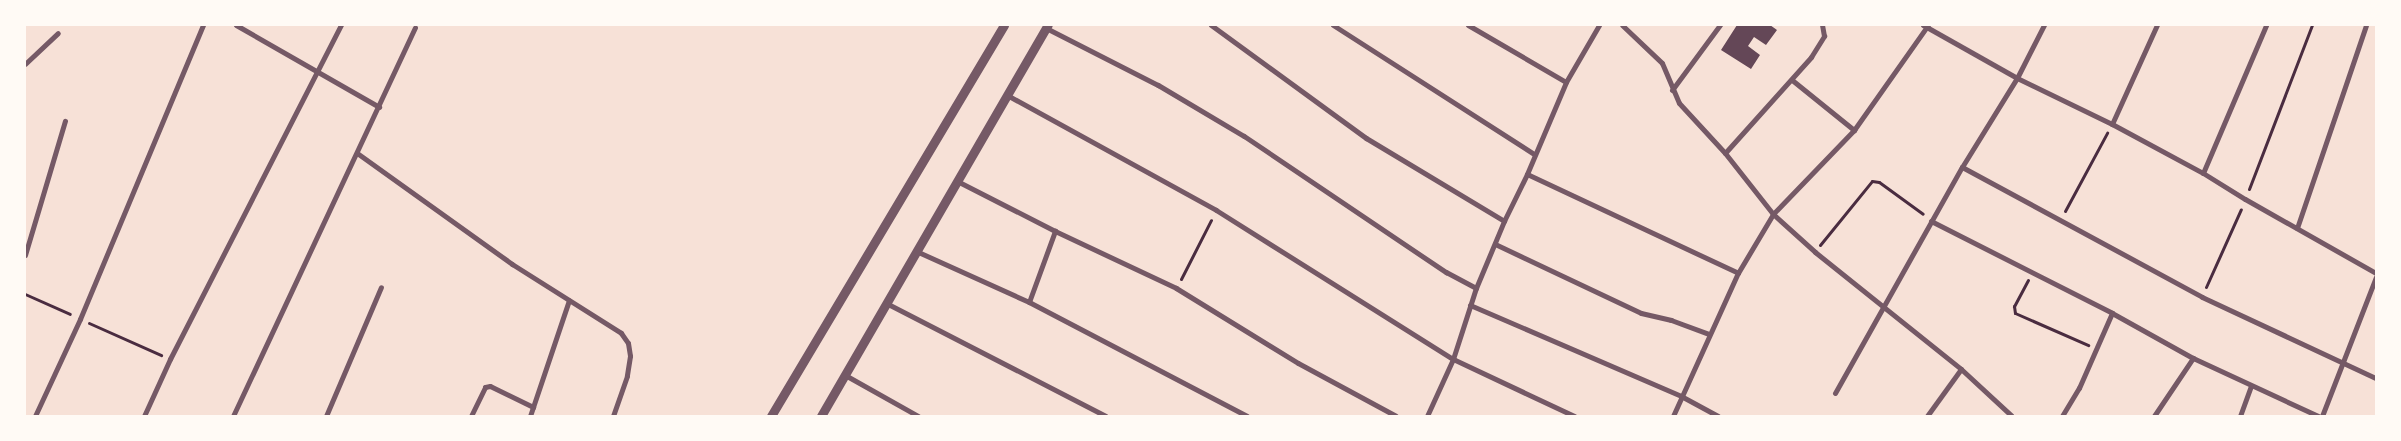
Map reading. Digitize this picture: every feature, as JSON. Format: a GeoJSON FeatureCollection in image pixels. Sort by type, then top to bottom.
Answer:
{"type":"FeatureCollection","features":[{"type":"Feature","properties":{"kind":"street"},"geometry":{"type":"LineString","coordinates":[[35,416],[80,319],[202,25]]}},
{"type":"Feature","properties":{"kind":"street"},"geometry":{"type":"LineString","coordinates":[[236,25],[379,106]]}},
{"type":"Feature","properties":{"kind":"street"},"geometry":{"type":"LineString","coordinates":[[144,416],[170,359],[342,25]]}},
{"type":"Feature","properties":{"kind":"street"},"geometry":{"type":"LineString","coordinates":[[771,416],[1004,25]]}},
{"type":"Feature","properties":{"kind":"street"},"geometry":{"type":"LineString","coordinates":[[1211,25],[1366,138],[1504,220]]}},
{"type":"Feature","properties":{"kind":"street"},"geometry":{"type":"LineString","coordinates":[[1333,25],[1534,154]]}},
{"type":"Feature","properties":{"kind":"street"},"geometry":{"type":"LineString","coordinates":[[1468,25],[1566,82]]}},
{"type":"Feature","properties":{"kind":"street"},"geometry":{"type":"LineString","coordinates":[[1427,416],[1453,359],[1476,288],[1504,220],[1527,174],[1566,82],[1599,25]]}},
{"type":"Feature","properties":{"kind":"street"},"geometry":{"type":"LineString","coordinates":[[1622,25],[1662,63],[1670,77],[1672,90],[1679,103],[1726,153],[1773,214],[1815,252],[1885,306],[1961,369],[2012,416]]}},
{"type":"Feature","properties":{"kind":"street"},"geometry":{"type":"LineString","coordinates":[[1672,90],[1720,25]]}},
{"type":"Feature","properties":{"kind":"street"},"geometry":{"type":"LineString","coordinates":[[1726,153],[1811,57],[1824,36],[1822,25]]}},
{"type":"Feature","properties":{"kind":"street"},"geometry":{"type":"LineString","coordinates":[[1835,393],[1885,306],[1931,220],[2017,78],[2044,25]]}},
{"type":"Feature","properties":{"kind":"street"},"geometry":{"type":"LineString","coordinates":[[2112,124],[2157,25]]}},
{"type":"Feature","properties":{"kind":"street"},"geometry":{"type":"LineString","coordinates":[[2203,173],[2266,25]]}},
{"type":"Feature","properties":{"kind":"street"},"geometry":{"type":"LineString","coordinates":[[2297,228],[2366,25]]}},
{"type":"Feature","properties":{"kind":"street"},"geometry":{"type":"LineString","coordinates":[[1673,416],[1738,274],[1773,214],[1854,130],[1926,26],[2017,78],[2112,124],[2203,173],[2376,273]]}},
{"type":"Feature","properties":{"kind":"street"},"geometry":{"type":"LineString","coordinates":[[821,416],[1047,27],[1158,85],[1244,136],[1446,272],[1476,288]]}},
{"type":"Feature","properties":{"kind":"street"},"geometry":{"type":"LineString","coordinates":[[233,416],[415,28]]}},
{"type":"Feature","properties":{"kind":"street"},"geometry":{"type":"LineString","coordinates":[[25,64],[58,33]]}},
{"type":"Feature","properties":{"kind":"street"},"geometry":{"type":"LineString","coordinates":[[1792,80],[1854,130]]}},
{"type":"Feature","properties":{"kind":"street"},"geometry":{"type":"LineString","coordinates":[[1007,95],[1216,210],[1453,359],[1574,416]]}},
{"type":"Feature","properties":{"kind":"street"},"geometry":{"type":"LineString","coordinates":[[25,254],[65,121]]}},
{"type":"Feature","properties":{"kind":"street"},"geometry":{"type":"LineString","coordinates":[[357,153],[512,264],[621,333],[628,343],[630,356],[627,376],[613,416]]}},
{"type":"Feature","properties":{"kind":"street"},"geometry":{"type":"LineString","coordinates":[[1962,167],[2202,297],[2376,378]]}},
{"type":"Feature","properties":{"kind":"street"},"geometry":{"type":"LineString","coordinates":[[1527,174],[1738,274]]}},
{"type":"Feature","properties":{"kind":"street"},"geometry":{"type":"LineString","coordinates":[[957,181],[1055,231],[1176,288],[1298,363],[1396,416]]}},
{"type":"Feature","properties":{"kind":"street"},"geometry":{"type":"LineString","coordinates":[[1931,220],[2112,313],[2193,358],[2318,416]]}},
{"type":"Feature","properties":{"kind":"street"},"geometry":{"type":"LineString","coordinates":[[1029,302],[1055,231]]}},
{"type":"Feature","properties":{"kind":"street"},"geometry":{"type":"LineString","coordinates":[[1495,244],[1641,314],[1671,320],[1709,334]]}},
{"type":"Feature","properties":{"kind":"street"},"geometry":{"type":"LineString","coordinates":[[916,251],[1029,302],[1247,416]]}},
{"type":"Feature","properties":{"kind":"street"},"geometry":{"type":"LineString","coordinates":[[2322,416],[2376,277]]}},
{"type":"Feature","properties":{"kind":"street"},"geometry":{"type":"LineString","coordinates":[[326,416],[381,288]]}},
{"type":"Feature","properties":{"kind":"street"},"geometry":{"type":"LineString","coordinates":[[530,416],[569,300]]}},
{"type":"Feature","properties":{"kind":"street"},"geometry":{"type":"LineString","coordinates":[[886,303],[1106,416]]}},
{"type":"Feature","properties":{"kind":"street"},"geometry":{"type":"LineString","coordinates":[[1470,305],[1681,396],[1718,416]]}},
{"type":"Feature","properties":{"kind":"street"},"geometry":{"type":"LineString","coordinates":[[2062,416],[2079,388],[2098,349],[2112,313]]}},
{"type":"Feature","properties":{"kind":"street"},"geometry":{"type":"LineString","coordinates":[[2154,416],[2193,358]]}},
{"type":"Feature","properties":{"kind":"street"},"geometry":{"type":"LineString","coordinates":[[1927,416],[1961,369]]}},
{"type":"Feature","properties":{"kind":"street"},"geometry":{"type":"LineString","coordinates":[[844,375],[918,416]]}},
{"type":"Feature","properties":{"kind":"street"},"geometry":{"type":"LineString","coordinates":[[471,416],[485,387],[490,386],[533,407]]}},
{"type":"Feature","properties":{"kind":"street"},"geometry":{"type":"LineString","coordinates":[[2240,416],[2251,386]]}},
{"type":"Feature","properties":{"kind":"path"},"geometry":{"type":"LineString","coordinates":[[2202,297],[2245,199],[2312,25]]}},
{"type":"Feature","properties":{"kind":"path"},"geometry":{"type":"LineString","coordinates":[[2059,220],[2112,124]]}},
{"type":"Feature","properties":{"kind":"path"},"geometry":{"type":"LineString","coordinates":[[1815,252],[1872,181],[1879,182],[1931,220]]}},
{"type":"Feature","properties":{"kind":"path"},"geometry":{"type":"LineString","coordinates":[[1176,288],[1216,210]]}},
{"type":"Feature","properties":{"kind":"path"},"geometry":{"type":"LineString","coordinates":[[2032,272],[2014,306],[2015,313],[2098,349]]}},
{"type":"Feature","properties":{"kind":"path"},"geometry":{"type":"LineString","coordinates":[[25,294],[170,359]]}},
{"type":"Feature","properties":{"kind":"building"},"geometry":{"type":"Polygon","coordinates":[[[1737,25],[1770,25],[1777,30],[1766,45],[1754,37],[1748,46],[1760,55],[1751,69],[1721,50],[1737,25]]]}}]}
